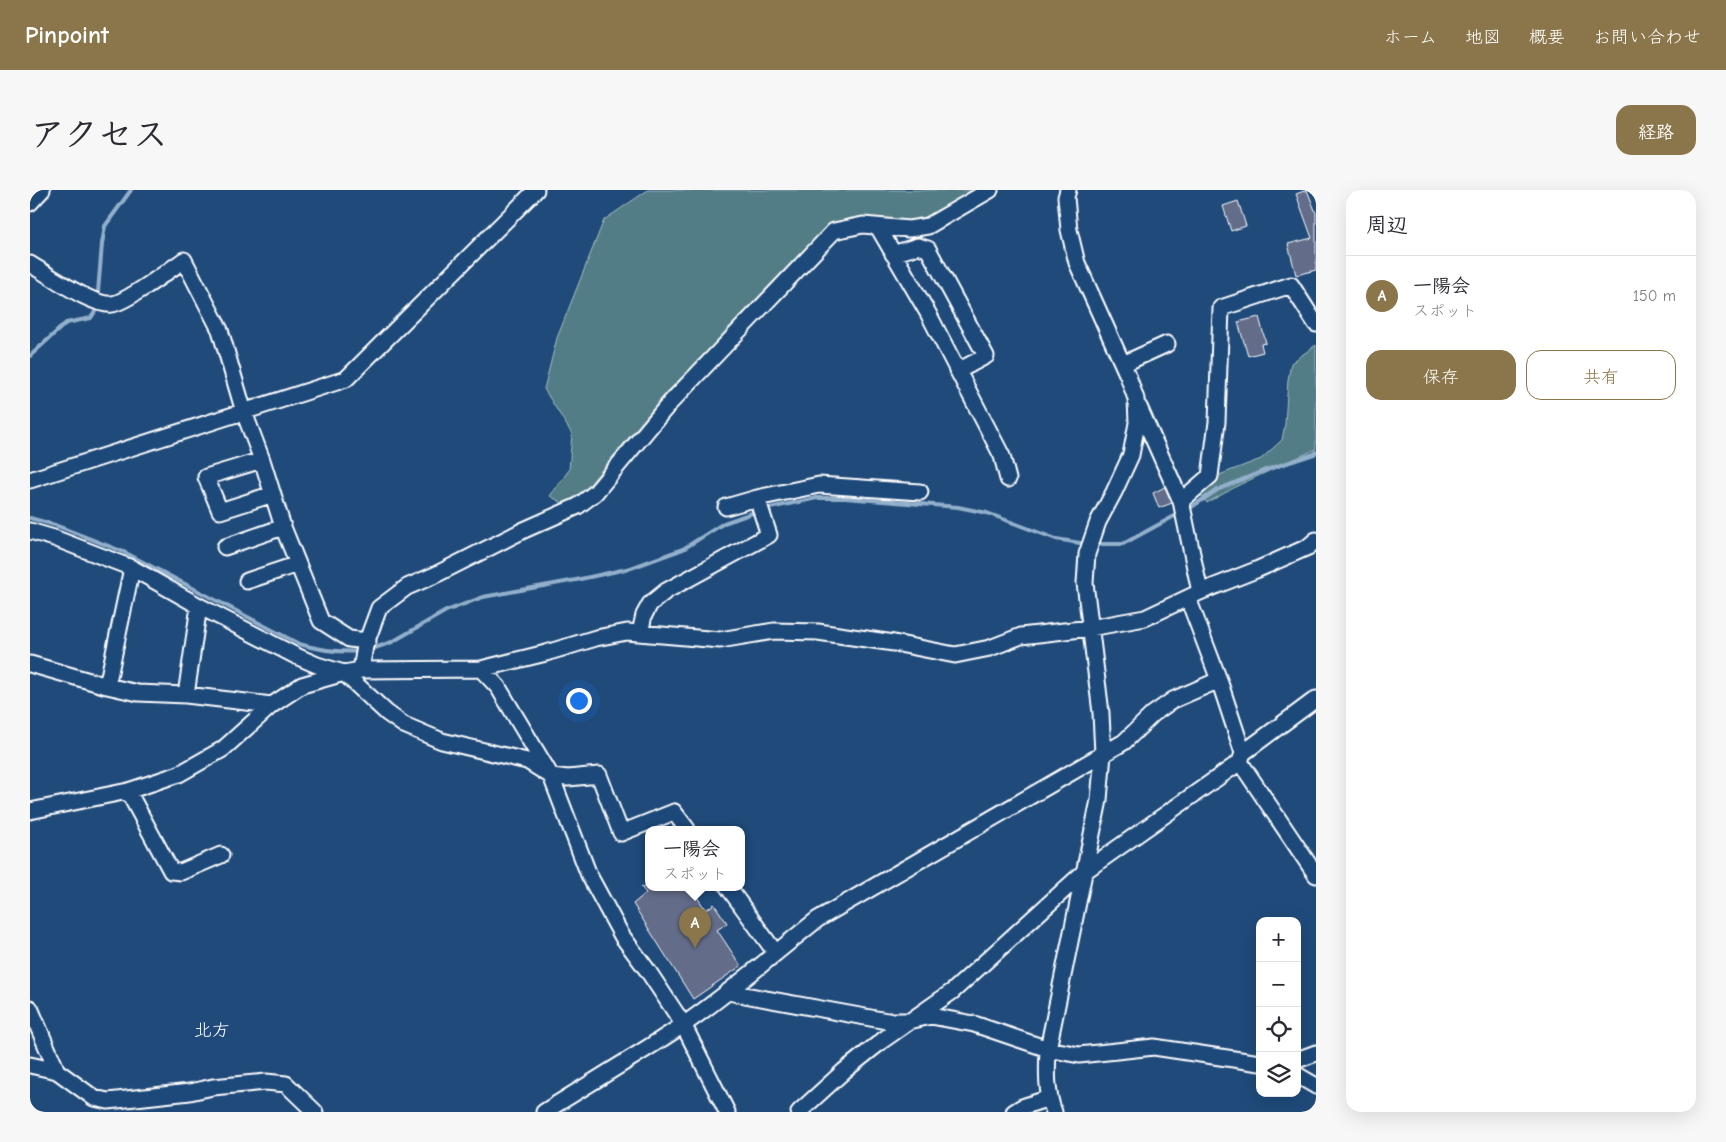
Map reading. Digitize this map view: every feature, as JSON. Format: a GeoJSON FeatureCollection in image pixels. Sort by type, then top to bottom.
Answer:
{"type":"FeatureCollection","features":[{"type":"Feature","properties":{"kind":"street"},"geometry":{"type":"LineString","coordinates":[[30,203],[42,190]]}},
{"type":"Feature","properties":{"kind":"street"},"geometry":{"type":"LineString","coordinates":[[30,480],[346,379],[536,190]]}},
{"type":"Feature","properties":{"kind":"street"},"geometry":{"type":"LineString","coordinates":[[30,811],[128,791],[179,774],[222,749],[272,705],[302,684],[344,673],[364,654],[379,608],[407,587],[578,506],[595,493],[669,404],[834,231],[863,225],[909,229],[928,226],[990,190]]}},
{"type":"Feature","properties":{"kind":"street"},"geometry":{"type":"LineString","coordinates":[[1068,190],[1066,197],[1069,230],[1077,263],[1123,364],[1136,400],[1182,509],[1194,595],[1242,757],[1316,875]]}},
{"type":"Feature","properties":{"kind":"street"},"geometry":{"type":"LineString","coordinates":[[878,227],[928,313],[1002,456],[1008,479]]}},
{"type":"Feature","properties":{"kind":"street"},"geometry":{"type":"LineString","coordinates":[[893,254],[918,246],[928,249],[986,356],[958,371]]}},
{"type":"Feature","properties":{"kind":"street"},"geometry":{"type":"LineString","coordinates":[[30,264],[90,300],[112,304],[128,297],[184,260],[220,330],[244,412],[262,460],[283,527],[321,621],[349,639],[364,654],[481,670],[546,654],[596,638],[627,632],[720,640],[774,631],[818,632],[894,643],[955,655],[990,648],[1021,636],[1090,628],[1145,618],[1194,595],[1308,547],[1316,540]]}},
{"type":"Feature","properties":{"kind":"street"},"geometry":{"type":"LineString","coordinates":[[1182,509],[1210,476],[1217,422],[1221,308],[1291,285],[1316,324]]}},
{"type":"Feature","properties":{"kind":"street"},"geometry":{"type":"LineString","coordinates":[[1123,364],[1167,344]]}},
{"type":"Feature","properties":{"kind":"street"},"geometry":{"type":"LineString","coordinates":[[1054,1112],[1049,1098],[1046,1073],[1048,1049],[1099,800],[1103,754],[1101,713],[1085,583],[1087,554],[1092,537],[1132,455],[1137,423],[1136,400]]}},
{"type":"Feature","properties":{"kind":"street"},"geometry":{"type":"LineString","coordinates":[[262,460],[206,477],[220,512],[273,494]]}},
{"type":"Feature","properties":{"kind":"street"},"geometry":{"type":"LineString","coordinates":[[726,507],[759,506],[819,485],[920,492]]}},
{"type":"Feature","properties":{"kind":"street"},"geometry":{"type":"LineString","coordinates":[[640,633],[644,615],[650,604],[666,591],[769,535],[759,506]]}},
{"type":"Feature","properties":{"kind":"street"},"geometry":{"type":"LineString","coordinates":[[224,547],[283,527]]}},
{"type":"Feature","properties":{"kind":"street"},"geometry":{"type":"LineString","coordinates":[[30,531],[132,568],[296,656],[344,673],[387,713],[404,724],[442,742],[527,761],[551,776],[568,778],[599,775],[620,833],[674,812],[685,826]]}},
{"type":"Feature","properties":{"kind":"street"},"geometry":{"type":"LineString","coordinates":[[247,581],[298,564]]}},
{"type":"Feature","properties":{"kind":"street"},"geometry":{"type":"LineString","coordinates":[[108,686],[132,568]]}},
{"type":"Feature","properties":{"kind":"street"},"geometry":{"type":"LineString","coordinates":[[186,695],[200,606]]}},
{"type":"Feature","properties":{"kind":"street"},"geometry":{"type":"LineString","coordinates":[[30,664],[138,693],[186,695],[272,705]]}},
{"type":"Feature","properties":{"kind":"street"},"geometry":{"type":"LineString","coordinates":[[481,670],[498,687],[551,776],[565,808],[589,875],[617,928],[683,1024],[727,1112]]}},
{"type":"Feature","properties":{"kind":"street"},"geometry":{"type":"LineString","coordinates":[[544,1112],[683,1024],[728,992],[818,919],[1124,742],[1153,714],[1173,700],[1219,680]]}},
{"type":"Feature","properties":{"kind":"street"},"geometry":{"type":"LineString","coordinates":[[799,1112],[844,1071],[909,1021],[953,991],[1085,871],[1242,757],[1316,699]]}},
{"type":"Feature","properties":{"kind":"street"},"geometry":{"type":"LineString","coordinates":[[128,791],[171,870],[181,872],[220,855]]}},
{"type":"Feature","properties":{"kind":"street"},"geometry":{"type":"LineString","coordinates":[[731,891],[775,952]]}},
{"type":"Feature","properties":{"kind":"street"},"geometry":{"type":"LineString","coordinates":[[728,992],[887,1021],[909,1021],[931,1016],[974,1024],[1048,1049],[1079,1055],[1154,1047],[1256,1061]]}},
{"type":"Feature","properties":{"kind":"street"},"geometry":{"type":"LineString","coordinates":[[30,1008],[57,1072]]}},
{"type":"Feature","properties":{"kind":"street"},"geometry":{"type":"LineString","coordinates":[[1301,1059],[1316,1053]]}},
{"type":"Feature","properties":{"kind":"street"},"geometry":{"type":"LineString","coordinates":[[30,1065],[57,1072],[94,1098],[108,1101],[190,1092],[213,1087],[266,1082],[286,1084],[315,1112]]}},
{"type":"Feature","properties":{"kind":"street"},"geometry":{"type":"LineString","coordinates":[[1301,1077],[1316,1086]]}},
{"type":"Feature","properties":{"kind":"street"},"geometry":{"type":"LineString","coordinates":[[1014,1112],[1022,1107],[1049,1098]]}},
{"type":"Feature","properties":{"kind":"green space"},"geometry":{"type":"Polygon","coordinates":[[[648,190],[973,190],[917,223],[851,218],[820,238],[667,392],[584,491],[564,504],[550,496],[569,470],[572,434],[544,389],[557,338],[604,220],[648,190]]]}},
{"type":"Feature","properties":{"kind":"green space"},"geometry":{"type":"Polygon","coordinates":[[[1316,345],[1316,449],[1239,485],[1207,503],[1199,492],[1219,475],[1261,459],[1282,440],[1291,363],[1316,345]]]}},
{"type":"Feature","properties":{"kind":"building"},"geometry":{"type":"Polygon","coordinates":[[[1307,190],[1316,213],[1316,270],[1296,275],[1288,244],[1312,238],[1296,194],[1307,190]]]}},
{"type":"Feature","properties":{"kind":"building"},"geometry":{"type":"Polygon","coordinates":[[[1238,201],[1246,226],[1231,231],[1223,206],[1238,201]]]}},
{"type":"Feature","properties":{"kind":"building"},"geometry":{"type":"Polygon","coordinates":[[[1259,317],[1266,343],[1261,344],[1263,352],[1248,356],[1238,322],[1259,317]]]}},
{"type":"Feature","properties":{"kind":"building"},"geometry":{"type":"Polygon","coordinates":[[[1165,487],[1172,503],[1159,508],[1153,493],[1165,487]]]}},
{"type":"Feature","properties":{"kind":"building"},"geometry":{"type":"Polygon","coordinates":[[[641,887],[645,887],[645,891],[693,891],[706,910],[714,904],[727,923],[717,930],[741,966],[693,999],[633,904],[646,893],[641,887]]]}},
{"type":"Feature","properties":{"kind":"waterway"},"geometry":{"type":"LineString","coordinates":[[98,292],[105,226],[131,190]]}},
{"type":"Feature","properties":{"kind":"waterway"},"geometry":{"type":"LineString","coordinates":[[30,356],[66,323],[91,318],[96,310]]}},
{"type":"Feature","properties":{"kind":"waterway"},"geometry":{"type":"LineString","coordinates":[[1187,510],[1217,490],[1316,452]]}},
{"type":"Feature","properties":{"kind":"waterway"},"geometry":{"type":"LineString","coordinates":[[765,509],[817,498],[845,498],[958,507],[987,513],[1056,539],[1086,544]]}},
{"type":"Feature","properties":{"kind":"waterway"},"geometry":{"type":"LineString","coordinates":[[369,650],[392,642],[446,611],[483,597],[631,568],[683,549],[724,523],[758,511]]}},
{"type":"Feature","properties":{"kind":"waterway"},"geometry":{"type":"LineString","coordinates":[[1095,544],[1123,544],[1180,513]]}},
{"type":"Feature","properties":{"kind":"waterway"},"geometry":{"type":"LineString","coordinates":[[30,518],[55,525],[124,552],[299,644],[346,652],[362,651]]}},
{"type":"Feature","properties":{"kind":"place","name":"一陽会"},"geometry":{"type":"Point","coordinates":[695,948]}},
{"type":"Feature","properties":{"kind":"district","name":"北方"},"geometry":{"type":"Point","coordinates":[212,1030]}}]}
